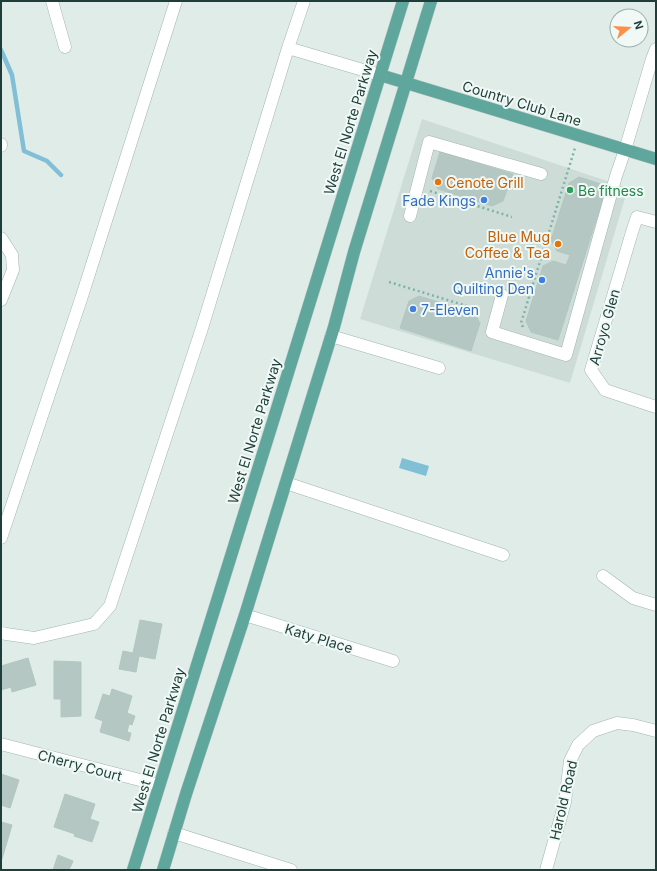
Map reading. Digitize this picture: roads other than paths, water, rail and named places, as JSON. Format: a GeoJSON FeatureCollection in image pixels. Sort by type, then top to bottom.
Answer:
{"type":"FeatureCollection","features":[{"type":"Feature","properties":{"kind":"main road","name":"West El Norte Parkway"},"geometry":{"type":"LineString","coordinates":[[133,870],[403,1]]}},
{"type":"Feature","properties":{"kind":"main road"},"geometry":{"type":"LineString","coordinates":[[163,870],[286,483],[331,336],[354,252],[431,1]]}},
{"type":"Feature","properties":{"kind":"main road","name":"Country Club Lane"},"geometry":{"type":"LineString","coordinates":[[380,75],[656,159]]}},
{"type":"Feature","properties":{"kind":"street"},"geometry":{"type":"LineString","coordinates":[[52,1],[66,48]]}},
{"type":"Feature","properties":{"kind":"street"},"geometry":{"type":"LineString","coordinates":[[1,538],[82,296],[176,1]]}},
{"type":"Feature","properties":{"kind":"street"},"geometry":{"type":"LineString","coordinates":[[1,633],[34,638],[94,624],[110,606],[202,328],[288,48],[304,1]]}},
{"type":"Feature","properties":{"kind":"street"},"geometry":{"type":"LineString","coordinates":[[288,48],[380,75]]}},
{"type":"Feature","properties":{"kind":"street"},"geometry":{"type":"LineString","coordinates":[[502,295],[492,332],[566,355],[616,176],[656,49]]}},
{"type":"Feature","properties":{"kind":"street"},"geometry":{"type":"LineString","coordinates":[[410,216],[429,142],[541,174]]}},
{"type":"Feature","properties":{"kind":"street","name":"Arroyo Glen"},"geometry":{"type":"LineString","coordinates":[[656,222],[637,217],[591,370],[605,390],[656,407]]}},
{"type":"Feature","properties":{"kind":"street"},"geometry":{"type":"LineString","coordinates":[[1,238],[12,255],[14,270],[1,300]]}},
{"type":"Feature","properties":{"kind":"street"},"geometry":{"type":"LineString","coordinates":[[331,336],[438,368]]}},
{"type":"Feature","properties":{"kind":"street"},"geometry":{"type":"LineString","coordinates":[[286,483],[503,555]]}},
{"type":"Feature","properties":{"kind":"street"},"geometry":{"type":"LineString","coordinates":[[603,576],[633,598],[656,605]]}},
{"type":"Feature","properties":{"kind":"street","name":"Katy Place"},"geometry":{"type":"LineString","coordinates":[[245,614],[394,661]]}},
{"type":"Feature","properties":{"kind":"street","name":"Harold Road"},"geometry":{"type":"LineString","coordinates":[[546,870],[565,802],[570,761],[578,745],[593,731],[617,723],[633,725],[656,731]]}},
{"type":"Feature","properties":{"kind":"street","name":"Cherry Court"},"geometry":{"type":"LineString","coordinates":[[1,744],[159,786]]}},
{"type":"Feature","properties":{"kind":"street"},"geometry":{"type":"LineString","coordinates":[[174,833],[289,869]]}},
{"type":"Feature","properties":{"kind":"water"},"geometry":{"type":"Polygon","coordinates":[[[402,458],[429,466],[426,476],[399,468],[402,458]]]}},
{"type":"Feature","properties":{"kind":"waterway"},"geometry":{"type":"LineString","coordinates":[[1,50],[12,75],[24,151],[47,161],[61,175]]}},
{"type":"Feature","properties":{"kind":"place","name":"Cenote Grill"},"geometry":{"type":"Point","coordinates":[438,182]}},
{"type":"Feature","properties":{"kind":"place","name":"Be fitness"},"geometry":{"type":"Point","coordinates":[570,190]}},
{"type":"Feature","properties":{"kind":"place","name":"Fade Kings"},"geometry":{"type":"Point","coordinates":[484,200]}},
{"type":"Feature","properties":{"kind":"place","name":"Blue Mug Coffee & Tea"},"geometry":{"type":"Point","coordinates":[558,244]}},
{"type":"Feature","properties":{"kind":"place","name":"Annie's Quilting Den"},"geometry":{"type":"Point","coordinates":[542,280]}},
{"type":"Feature","properties":{"kind":"place","name":"7-Eleven"},"geometry":{"type":"Point","coordinates":[413,309]}}]}
